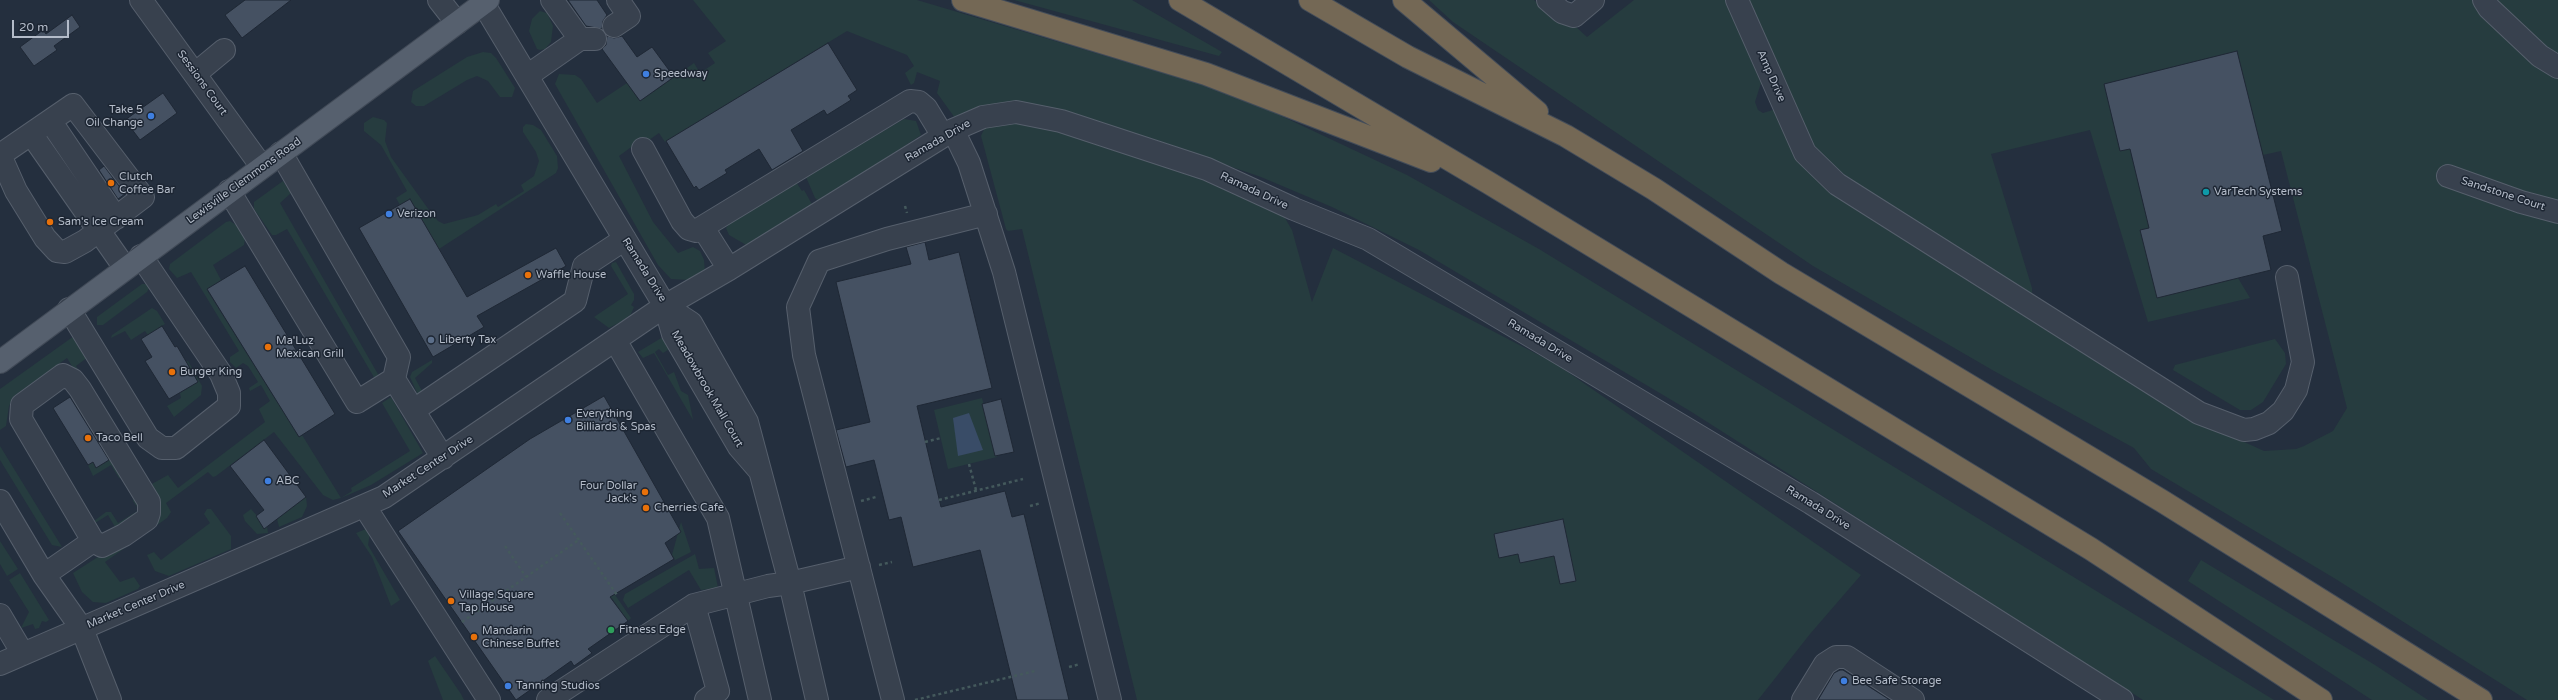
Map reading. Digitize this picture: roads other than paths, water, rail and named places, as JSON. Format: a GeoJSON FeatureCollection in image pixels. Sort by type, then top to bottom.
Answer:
{"type":"FeatureCollection","features":[{"type":"Feature","properties":{"kind":"highway"},"geometry":{"type":"LineString","coordinates":[[963,0],[1206,74],[1489,183]]}},
{"type":"Feature","properties":{"kind":"highway"},"geometry":{"type":"LineString","coordinates":[[1180,0],[1489,183],[2091,548],[2321,700]]}},
{"type":"Feature","properties":{"kind":"highway"},"geometry":{"type":"LineString","coordinates":[[1310,0],[1408,57],[1566,136],[1654,189],[1781,273],[2162,501],[2481,700]]}},
{"type":"Feature","properties":{"kind":"highway"},"geometry":{"type":"LineString","coordinates":[[1404,0],[1566,136]]}},
{"type":"Feature","properties":{"kind":"main road","name":"Lewisville Clemmons Road"},"geometry":{"type":"LineString","coordinates":[[0,362],[485,2]]}},
{"type":"Feature","properties":{"kind":"street","name":"Sessions Court"},"geometry":{"type":"LineString","coordinates":[[141,0],[262,167]]}},
{"type":"Feature","properties":{"kind":"street"},"geometry":{"type":"LineString","coordinates":[[439,0],[457,22]]}},
{"type":"Feature","properties":{"kind":"street"},"geometry":{"type":"LineString","coordinates":[[527,76],[588,39],[552,0]]}},
{"type":"Feature","properties":{"kind":"street"},"geometry":{"type":"LineString","coordinates":[[614,26],[629,16],[618,0]]}},
{"type":"Feature","properties":{"kind":"street"},"geometry":{"type":"LineString","coordinates":[[1548,0],[1562,12],[1574,16],[1593,0]]}},
{"type":"Feature","properties":{"kind":"street","name":"Amp Drive"},"geometry":{"type":"LineString","coordinates":[[1737,0],[1806,153],[1837,184],[2067,331],[2199,413],[2244,430],[2254,429],[2269,423],[2283,411],[2296,390],[2303,362],[2287,277]]}},
{"type":"Feature","properties":{"kind":"street","name":"Ramada Drive"},"geometry":{"type":"LineString","coordinates":[[485,2],[527,76],[665,306],[729,269],[948,133],[976,119],[1000,113],[1039,115],[1207,169],[1294,209],[1368,239],[1811,503],[2115,698]]}},
{"type":"Feature","properties":{"kind":"street"},"geometry":{"type":"LineString","coordinates":[[2486,4],[2540,56],[2558,66]]}},
{"type":"Feature","properties":{"kind":"street"},"geometry":{"type":"LineString","coordinates":[[195,74],[224,50]]}},
{"type":"Feature","properties":{"kind":"street"},"geometry":{"type":"LineString","coordinates":[[643,149],[682,221],[689,228],[696,231],[910,100],[919,102],[926,108],[948,133],[969,163],[1004,272],[1110,700]]}},
{"type":"Feature","properties":{"kind":"street"},"geometry":{"type":"LineString","coordinates":[[73,105],[143,197],[98,231],[65,252],[57,251],[45,238],[16,191],[0,155],[51,122],[73,105]]}},
{"type":"Feature","properties":{"kind":"street"},"geometry":{"type":"LineString","coordinates":[[51,122],[116,218]]}},
{"type":"Feature","properties":{"kind":"street"},"geometry":{"type":"LineString","coordinates":[[32,135],[98,231],[133,262],[221,374],[229,393],[229,406],[176,448],[162,448],[148,438],[70,309]]}},
{"type":"Feature","properties":{"kind":"street"},"geometry":{"type":"LineString","coordinates":[[229,191],[357,402],[394,379],[399,357],[281,153]]}},
{"type":"Feature","properties":{"kind":"street","name":"Sandstone Court"},"geometry":{"type":"LineString","coordinates":[[2448,176],[2521,202],[2558,212]]}},
{"type":"Feature","properties":{"kind":"street"},"geometry":{"type":"LineString","coordinates":[[893,700],[804,355],[798,307],[819,262],[887,239],[986,214]]}},
{"type":"Feature","properties":{"kind":"street"},"geometry":{"type":"LineString","coordinates":[[703,228],[729,269]]}},
{"type":"Feature","properties":{"kind":"street"},"geometry":{"type":"LineString","coordinates":[[414,410],[575,301],[584,266],[625,239]]}},
{"type":"Feature","properties":{"kind":"street","name":"Market Center Drive"},"geometry":{"type":"LineString","coordinates":[[0,664],[365,507],[403,486],[665,306]]}},
{"type":"Feature","properties":{"kind":"street","name":"Meadowbrook Mall Court"},"geometry":{"type":"LineString","coordinates":[[665,306],[691,323],[747,422],[790,583],[817,700]]}},
{"type":"Feature","properties":{"kind":"street"},"geometry":{"type":"LineString","coordinates":[[615,340],[718,518],[737,594],[760,700]]}},
{"type":"Feature","properties":{"kind":"street"},"geometry":{"type":"LineString","coordinates":[[63,375],[69,376],[80,389],[146,495],[150,508],[147,519],[108,544],[102,546],[93,541],[22,423],[20,414],[22,405],[63,375]]}},
{"type":"Feature","properties":{"kind":"street"},"geometry":{"type":"LineString","coordinates":[[394,379],[443,458]]}},
{"type":"Feature","properties":{"kind":"street","name":"Market Center Drive"},"geometry":{"type":"LineString","coordinates":[[0,501],[44,575],[82,629]]}},
{"type":"Feature","properties":{"kind":"street"},"geometry":{"type":"LineString","coordinates":[[365,507],[489,700]]}},
{"type":"Feature","properties":{"kind":"street"},"geometry":{"type":"LineString","coordinates":[[44,575],[93,541]]}},
{"type":"Feature","properties":{"kind":"street"},"geometry":{"type":"LineString","coordinates":[[548,700],[694,605],[859,566]]}},
{"type":"Feature","properties":{"kind":"street"},"geometry":{"type":"LineString","coordinates":[[694,605],[718,691],[706,700]]}},
{"type":"Feature","properties":{"kind":"street"},"geometry":{"type":"LineString","coordinates":[[0,615],[23,654]]}},
{"type":"Feature","properties":{"kind":"street"},"geometry":{"type":"LineString","coordinates":[[82,629],[110,700]]}},
{"type":"Feature","properties":{"kind":"street"},"geometry":{"type":"LineString","coordinates":[[1803,700],[1825,664],[1836,657],[1847,657],[1913,700]]}},
{"type":"Feature","properties":{"kind":"water"},"geometry":{"type":"Polygon","coordinates":[[[969,413],[983,450],[958,456],[953,418],[969,413]]]}},
{"type":"Feature","properties":{"kind":"place","name":"Speedway"},"geometry":{"type":"Point","coordinates":[646,74]}},
{"type":"Feature","properties":{"kind":"place","name":"Take 5 Oil Change"},"geometry":{"type":"Point","coordinates":[151,116]}},
{"type":"Feature","properties":{"kind":"place","name":"Clutch Coffee Bar"},"geometry":{"type":"Point","coordinates":[111,183]}},
{"type":"Feature","properties":{"kind":"place","name":"VarTech Systems"},"geometry":{"type":"Point","coordinates":[2206,192]}},
{"type":"Feature","properties":{"kind":"place","name":"Verizon"},"geometry":{"type":"Point","coordinates":[389,214]}},
{"type":"Feature","properties":{"kind":"place","name":"Sam's Ice Cream"},"geometry":{"type":"Point","coordinates":[50,222]}},
{"type":"Feature","properties":{"kind":"place","name":"Waffle House"},"geometry":{"type":"Point","coordinates":[528,275]}},
{"type":"Feature","properties":{"kind":"place","name":"Liberty Tax"},"geometry":{"type":"Point","coordinates":[431,340]}},
{"type":"Feature","properties":{"kind":"place","name":"Ma'Luz Mexican Grill"},"geometry":{"type":"Point","coordinates":[268,347]}},
{"type":"Feature","properties":{"kind":"place","name":"Burger King"},"geometry":{"type":"Point","coordinates":[172,372]}},
{"type":"Feature","properties":{"kind":"place","name":"Everything Billiards & Spas"},"geometry":{"type":"Point","coordinates":[568,420]}},
{"type":"Feature","properties":{"kind":"place","name":"Taco Bell"},"geometry":{"type":"Point","coordinates":[88,438]}},
{"type":"Feature","properties":{"kind":"place","name":"ABC"},"geometry":{"type":"Point","coordinates":[268,481]}},
{"type":"Feature","properties":{"kind":"place","name":"Four Dollar Jack's"},"geometry":{"type":"Point","coordinates":[645,492]}},
{"type":"Feature","properties":{"kind":"place","name":"Cherries Cafe"},"geometry":{"type":"Point","coordinates":[646,508]}},
{"type":"Feature","properties":{"kind":"place","name":"Village Square Tap House"},"geometry":{"type":"Point","coordinates":[451,601]}},
{"type":"Feature","properties":{"kind":"place","name":"Fitness Edge"},"geometry":{"type":"Point","coordinates":[611,630]}},
{"type":"Feature","properties":{"kind":"place","name":"Mandarin Chinese Buffet"},"geometry":{"type":"Point","coordinates":[474,637]}},
{"type":"Feature","properties":{"kind":"place","name":"Bee Safe Storage"},"geometry":{"type":"Point","coordinates":[1844,681]}},
{"type":"Feature","properties":{"kind":"place","name":"Tanning Studios"},"geometry":{"type":"Point","coordinates":[508,686]}}]}
